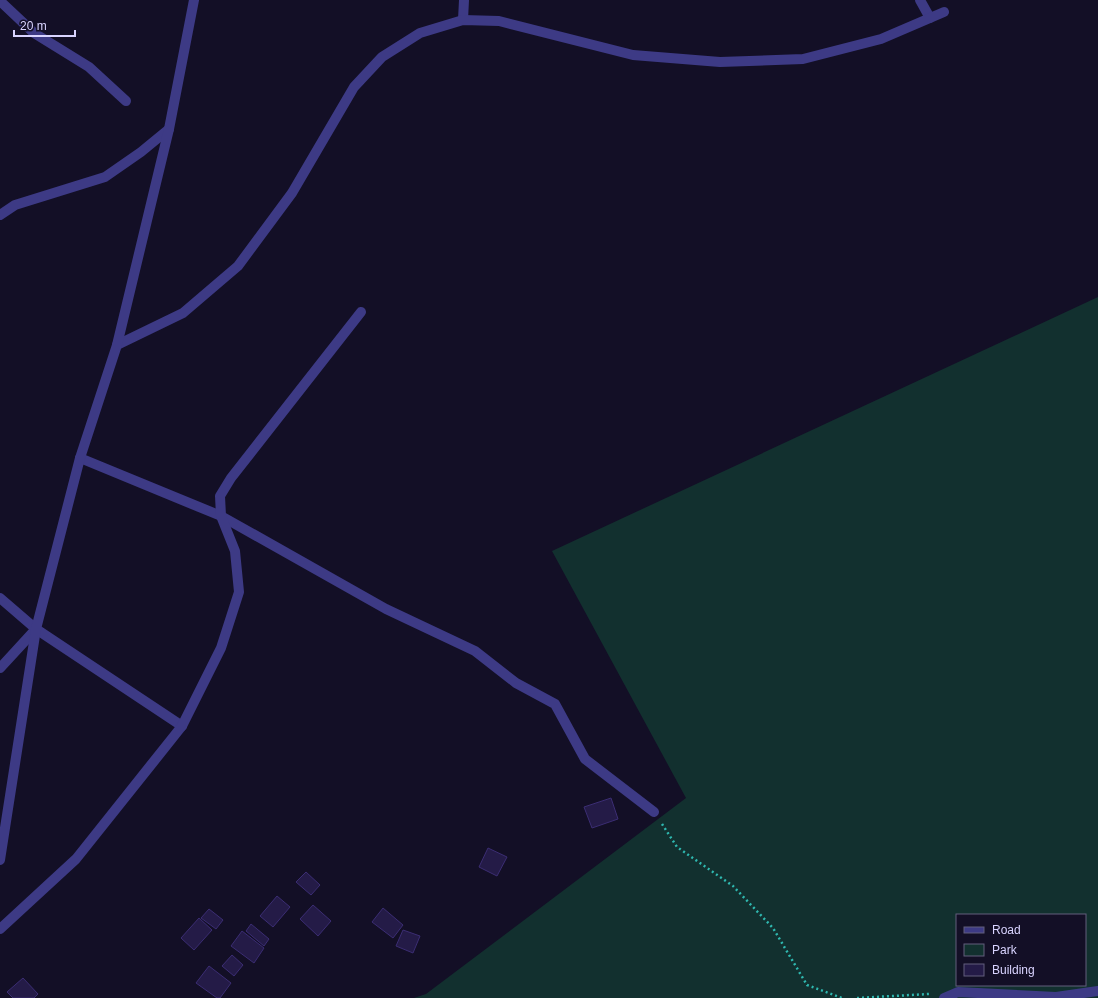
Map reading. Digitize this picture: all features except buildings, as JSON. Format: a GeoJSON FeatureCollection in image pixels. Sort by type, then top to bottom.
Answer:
{"type":"FeatureCollection","features":[{"type":"Feature","properties":{"kind":"street"},"geometry":{"type":"LineString","coordinates":[[0,860],[36,629],[80,458],[117,345],[170,129],[194,0]]}},
{"type":"Feature","properties":{"kind":"street"},"geometry":{"type":"LineString","coordinates":[[463,20],[464,0]]}},
{"type":"Feature","properties":{"kind":"street"},"geometry":{"type":"LineString","coordinates":[[920,0],[930,18]]}},
{"type":"Feature","properties":{"kind":"street"},"geometry":{"type":"LineString","coordinates":[[0,1],[34,33],[89,67],[126,100]]}},
{"type":"Feature","properties":{"kind":"street"},"geometry":{"type":"LineString","coordinates":[[117,345],[183,313],[238,266],[292,193],[354,87],[382,57],[420,33],[463,20],[499,21],[633,55],[720,62],[803,58],[881,39],[944,12]]}},
{"type":"Feature","properties":{"kind":"street"},"geometry":{"type":"LineString","coordinates":[[0,215],[15,205],[105,176],[141,152],[170,129]]}},
{"type":"Feature","properties":{"kind":"street"},"geometry":{"type":"LineString","coordinates":[[0,929],[76,859],[182,726],[221,648],[239,592],[235,551],[221,516],[220,496],[231,478],[362,312]]}},
{"type":"Feature","properties":{"kind":"street"},"geometry":{"type":"LineString","coordinates":[[80,458],[221,516],[386,609],[476,651],[516,683],[556,704],[585,759],[654,812]]}},
{"type":"Feature","properties":{"kind":"street"},"geometry":{"type":"LineString","coordinates":[[0,598],[36,629],[182,726]]}},
{"type":"Feature","properties":{"kind":"street"},"geometry":{"type":"LineString","coordinates":[[0,668],[36,629]]}},
{"type":"Feature","properties":{"kind":"street"},"geometry":{"type":"LineString","coordinates":[[944,998],[958,992],[1056,998],[1098,991]]}},
{"type":"Feature","properties":{"kind":"path"},"geometry":{"type":"LineString","coordinates":[[654,812],[677,847],[733,886],[773,928],[807,985],[842,998]]}},
{"type":"Feature","properties":{"kind":"path"},"geometry":{"type":"LineString","coordinates":[[857,998],[958,992]]}},
{"type":"Feature","properties":{"kind":"green space"},"geometry":{"type":"Polygon","coordinates":[[[1098,297],[1098,998],[414,998],[426,994],[686,798],[552,551],[1098,297]]]}}]}
